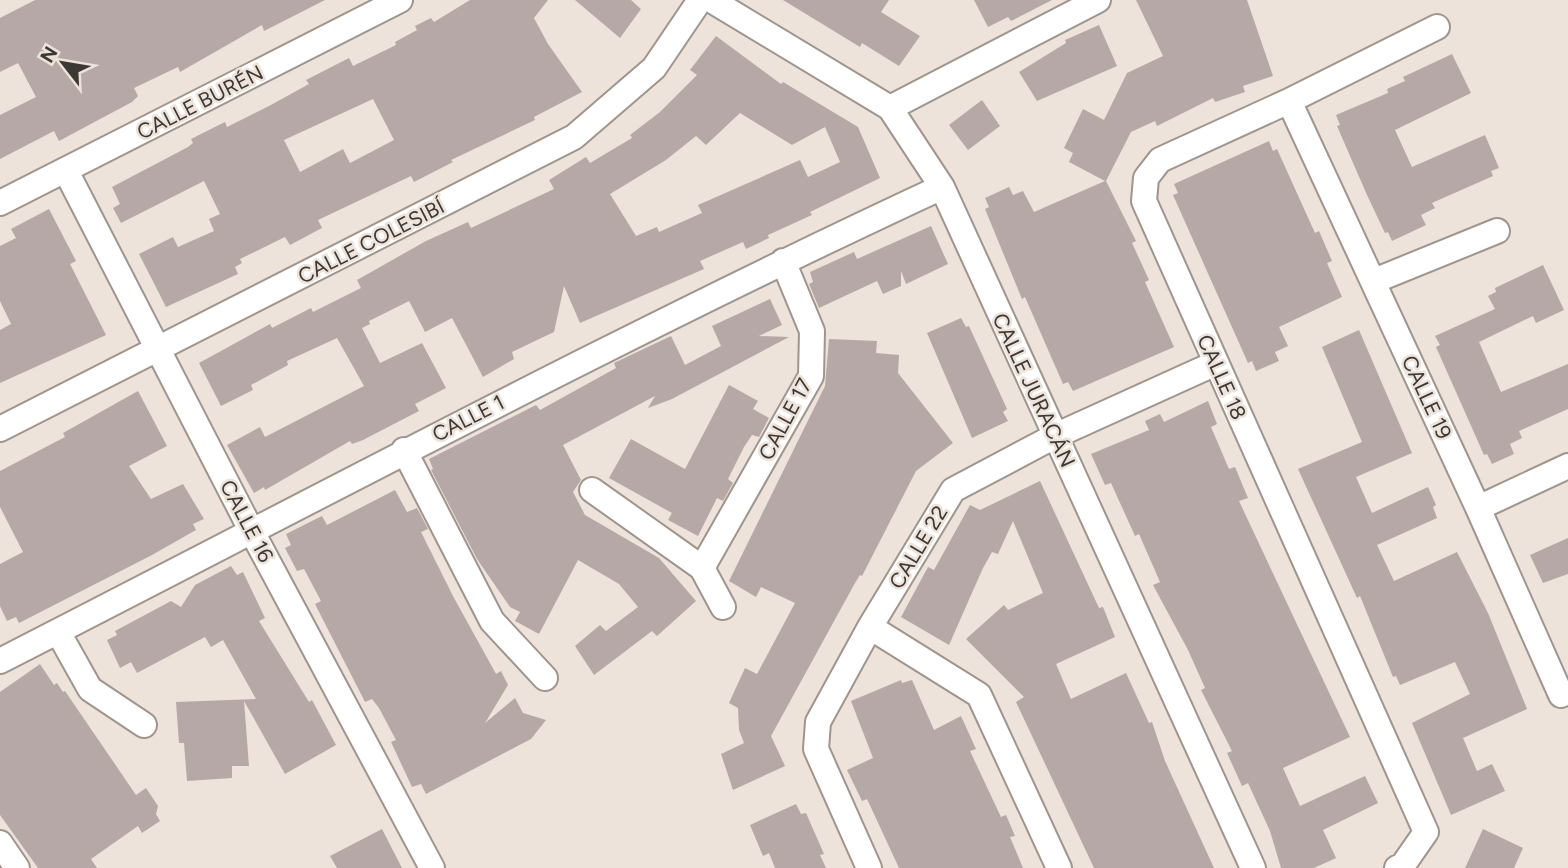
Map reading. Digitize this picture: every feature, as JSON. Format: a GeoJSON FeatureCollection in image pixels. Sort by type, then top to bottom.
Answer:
{"type":"FeatureCollection","features":[{"type":"Feature","properties":{"kind":"street","name":"CALLE BURÉN"},"geometry":{"type":"LineString","coordinates":[[0,204],[400,0]]}},
{"type":"Feature","properties":{"kind":"street","name":"CALLE COLESIBÍ"},"geometry":{"type":"LineString","coordinates":[[0,429],[573,137],[654,68],[700,0]]}},
{"type":"Feature","properties":{"kind":"street","name":"CALLE JURACÁN"},"geometry":{"type":"LineString","coordinates":[[711,0],[890,108],[942,187],[1253,868]]}},
{"type":"Feature","properties":{"kind":"street"},"geometry":{"type":"LineString","coordinates":[[890,108],[1098,0]]}},
{"type":"Feature","properties":{"kind":"street","name":"CALLE 18"},"geometry":{"type":"LineString","coordinates":[[1397,868],[1403,866],[1426,832],[1144,201],[1146,178],[1160,160],[1289,101],[1437,27]]}},
{"type":"Feature","properties":{"kind":"street","name":"CALLE 19"},"geometry":{"type":"LineString","coordinates":[[1289,101],[1478,508],[1561,695]]}},
{"type":"Feature","properties":{"kind":"street","name":"CALLE 16"},"geometry":{"type":"LineString","coordinates":[[66,171],[251,530],[432,868]]}},
{"type":"Feature","properties":{"kind":"street","name":"CALLE 1"},"geometry":{"type":"LineString","coordinates":[[0,661],[404,450],[783,261],[942,187]]}},
{"type":"Feature","properties":{"kind":"street"},"geometry":{"type":"LineString","coordinates":[[1374,281],[1497,231]]}},
{"type":"Feature","properties":{"kind":"street","name":"CALLE 17"},"geometry":{"type":"LineString","coordinates":[[702,568],[811,376],[811,331],[783,261]]}},
{"type":"Feature","properties":{"kind":"street","name":"CALLE 22"},"geometry":{"type":"LineString","coordinates":[[869,868],[816,749],[818,722],[870,626],[953,490],[1055,436],[1216,363]]}},
{"type":"Feature","properties":{"kind":"street"},"geometry":{"type":"LineString","coordinates":[[404,450],[492,621],[545,678]]}},
{"type":"Feature","properties":{"kind":"street"},"geometry":{"type":"LineString","coordinates":[[1478,508],[1568,466]]}},
{"type":"Feature","properties":{"kind":"street"},"geometry":{"type":"LineString","coordinates":[[592,491],[702,568],[723,607]]}},
{"type":"Feature","properties":{"kind":"street"},"geometry":{"type":"LineString","coordinates":[[870,626],[979,695],[1059,868]]}},
{"type":"Feature","properties":{"kind":"street"},"geometry":{"type":"LineString","coordinates":[[58,632],[90,689],[144,725]]}},
{"type":"Feature","properties":{"kind":"street"},"geometry":{"type":"LineString","coordinates":[[0,844],[17,868]]}},
{"type":"Feature","properties":{"kind":"building"},"geometry":{"type":"Polygon","coordinates":[[[35,0],[325,0],[264,31],[262,25],[180,72],[178,67],[134,88],[138,96],[132,102],[59,141],[54,131],[0,159],[0,115],[36,97],[18,63],[0,72],[0,18],[35,0]]]}},
{"type":"Feature","properties":{"kind":"building"},"geometry":{"type":"Polygon","coordinates":[[[470,0],[548,0],[534,18],[548,44],[582,92],[534,117],[535,120],[451,160],[453,162],[414,182],[411,176],[318,220],[322,228],[290,245],[285,237],[240,259],[242,263],[235,267],[238,274],[166,307],[139,254],[173,237],[178,247],[214,231],[209,219],[220,214],[204,181],[121,223],[113,208],[120,204],[112,187],[188,147],[193,143],[191,139],[225,122],[227,127],[309,84],[306,80],[349,58],[353,66],[396,45],[395,42],[417,30],[415,26],[431,18],[434,22],[470,0]],[[373,99],[284,140],[300,172],[343,149],[350,163],[394,140],[373,99]]]}},
{"type":"Feature","properties":{"kind":"building"},"geometry":{"type":"Polygon","coordinates":[[[575,0],[631,0],[641,9],[620,38],[575,0]]]}},
{"type":"Feature","properties":{"kind":"building"},"geometry":{"type":"Polygon","coordinates":[[[783,0],[889,0],[881,12],[920,36],[899,66],[862,43],[860,47],[783,0]]]}},
{"type":"Feature","properties":{"kind":"building"},"geometry":{"type":"Polygon","coordinates":[[[974,0],[1052,0],[1011,21],[1008,17],[988,27],[974,0]]]}},
{"type":"Feature","properties":{"kind":"building"},"geometry":{"type":"Polygon","coordinates":[[[1136,0],[1247,0],[1273,76],[1243,86],[1245,92],[1215,102],[1213,98],[1157,126],[1155,121],[1131,132],[1106,181],[1136,241],[1132,243],[1149,280],[1145,282],[1174,347],[1073,391],[1068,382],[1063,384],[1025,297],[1022,299],[985,209],[989,207],[985,198],[1009,187],[1013,195],[1023,191],[1034,212],[1105,181],[1069,162],[1073,153],[1064,148],[1083,109],[1104,120],[1127,73],[1163,56],[1136,0]]]}},
{"type":"Feature","properties":{"kind":"building"},"geometry":{"type":"Polygon","coordinates":[[[1099,25],[1117,66],[1037,101],[1019,72],[1066,43],[1065,40],[1099,25]]]}},
{"type":"Feature","properties":{"kind":"building"},"geometry":{"type":"Polygon","coordinates":[[[716,36],[781,84],[783,82],[858,127],[880,178],[810,212],[812,215],[768,235],[769,238],[746,249],[743,242],[700,261],[704,269],[580,323],[564,286],[554,332],[512,352],[514,359],[483,377],[452,318],[425,332],[409,301],[369,321],[370,324],[362,328],[380,363],[422,343],[446,388],[415,404],[419,411],[363,440],[352,444],[350,441],[265,490],[264,487],[254,493],[227,445],[260,427],[265,437],[364,386],[337,338],[287,361],[288,365],[251,385],[253,390],[221,406],[199,363],[270,324],[272,328],[311,308],[313,312],[361,288],[357,280],[426,241],[468,222],[471,228],[554,189],[549,180],[586,157],[590,163],[632,138],[630,135],[660,112],[697,75],[690,70],[716,36]],[[740,113],[706,145],[696,136],[666,160],[610,194],[636,236],[657,227],[659,232],[702,213],[698,205],[800,160],[808,177],[840,162],[825,127],[792,145],[740,113]]]}},
{"type":"Feature","properties":{"kind":"building"},"geometry":{"type":"Polygon","coordinates":[[[1452,54],[1471,93],[1395,130],[1412,167],[1485,135],[1499,168],[1491,171],[1493,176],[1432,203],[1435,208],[1421,215],[1426,225],[1392,241],[1388,232],[1385,233],[1367,195],[1337,126],[1340,125],[1336,115],[1388,93],[1387,89],[1405,81],[1403,77],[1452,54]]]}},
{"type":"Feature","properties":{"kind":"building"},"geometry":{"type":"Polygon","coordinates":[[[982,100],[1000,126],[968,150],[949,125],[982,100]]]}},
{"type":"Feature","properties":{"kind":"building"},"geometry":{"type":"Polygon","coordinates":[[[1269,141],[1273,151],[1277,149],[1315,233],[1319,231],[1332,261],[1327,263],[1342,297],[1279,327],[1288,346],[1275,352],[1279,361],[1256,371],[1252,361],[1248,363],[1173,195],[1178,193],[1174,184],[1269,141]]]}},
{"type":"Feature","properties":{"kind":"building"},"geometry":{"type":"Polygon","coordinates":[[[49,209],[76,261],[70,264],[106,335],[0,383],[0,330],[11,324],[0,301],[0,246],[16,238],[11,229],[49,209]]]}},
{"type":"Feature","properties":{"kind":"building"},"geometry":{"type":"Polygon","coordinates":[[[931,226],[948,264],[906,284],[901,271],[901,286],[883,294],[877,281],[819,308],[809,284],[813,282],[810,272],[854,252],[857,259],[931,226]]]}},
{"type":"Feature","properties":{"kind":"building"},"geometry":{"type":"Polygon","coordinates":[[[1543,265],[1564,310],[1536,323],[1533,316],[1479,342],[1501,392],[1568,364],[1568,409],[1519,431],[1522,438],[1510,444],[1514,454],[1492,464],[1487,454],[1484,455],[1436,347],[1440,345],[1435,336],[1495,309],[1488,296],[1496,292],[1495,288],[1543,265]]]}},
{"type":"Feature","properties":{"kind":"building"},"geometry":{"type":"Polygon","coordinates":[[[770,299],[782,325],[759,336],[789,337],[672,399],[648,408],[655,396],[563,445],[581,480],[573,492],[585,515],[659,558],[696,601],[657,636],[652,631],[594,675],[575,646],[600,625],[606,631],[638,607],[619,584],[578,560],[539,634],[515,621],[520,612],[510,607],[477,559],[431,470],[433,469],[429,459],[536,405],[540,410],[616,368],[614,363],[671,336],[685,365],[721,346],[712,326],[770,299]]]}},
{"type":"Feature","properties":{"kind":"building"},"geometry":{"type":"Polygon","coordinates":[[[961,318],[966,327],[969,326],[1007,409],[1003,412],[1008,421],[972,438],[927,333],[961,318]]]}},
{"type":"Feature","properties":{"kind":"building"},"geometry":{"type":"Polygon","coordinates":[[[1359,330],[1412,453],[1356,477],[1372,513],[1428,487],[1436,505],[1433,507],[1437,518],[1377,545],[1394,581],[1457,552],[1488,613],[1527,709],[1463,738],[1477,771],[1492,764],[1505,791],[1451,815],[1412,723],[1470,694],[1455,662],[1400,685],[1396,676],[1393,677],[1360,596],[1357,598],[1298,469],[1362,442],[1322,347],[1359,330]]]}},
{"type":"Feature","properties":{"kind":"building"},"geometry":{"type":"Polygon","coordinates":[[[829,339],[877,341],[876,353],[899,355],[898,373],[953,443],[916,471],[862,576],[860,575],[855,583],[771,736],[785,766],[733,790],[721,754],[744,743],[739,730],[738,708],[729,703],[745,668],[757,674],[795,603],[761,587],[756,597],[729,581],[825,386],[829,339]]]}},
{"type":"Feature","properties":{"kind":"building"},"geometry":{"type":"Polygon","coordinates":[[[729,385],[758,401],[753,409],[769,418],[759,437],[752,435],[744,447],[728,479],[733,483],[723,501],[717,498],[698,536],[668,520],[672,513],[609,478],[631,439],[685,469],[729,385]]]}},
{"type":"Feature","properties":{"kind":"building"},"geometry":{"type":"Polygon","coordinates":[[[138,391],[167,446],[129,466],[151,499],[183,484],[204,519],[193,524],[196,530],[152,555],[19,623],[16,617],[7,621],[0,606],[0,564],[23,552],[0,507],[0,471],[65,437],[63,433],[138,391]]]}},
{"type":"Feature","properties":{"kind":"building"},"geometry":{"type":"Polygon","coordinates":[[[1208,401],[1217,424],[1211,427],[1229,469],[1235,467],[1248,498],[1239,501],[1350,737],[1283,768],[1300,806],[1365,776],[1378,803],[1323,830],[1336,858],[1314,868],[1281,868],[1270,831],[1248,783],[1242,786],[1227,753],[1232,751],[1201,690],[1205,688],[1153,585],[1160,582],[1139,534],[1135,536],[1111,483],[1105,485],[1091,454],[1149,430],[1145,421],[1160,414],[1164,422],[1208,401]]]}},
{"type":"Feature","properties":{"kind":"building"},"geometry":{"type":"Polygon","coordinates":[[[1040,481],[1099,608],[1103,607],[1115,637],[1056,664],[1071,699],[1126,673],[1149,723],[1152,722],[1165,761],[1214,868],[1094,868],[1016,702],[1024,697],[966,639],[1004,605],[1008,610],[1043,593],[1013,521],[998,554],[992,552],[983,568],[949,645],[901,617],[928,567],[934,570],[970,505],[980,510],[1040,481]]]}},
{"type":"Feature","properties":{"kind":"building"},"geometry":{"type":"Polygon","coordinates":[[[395,490],[407,512],[417,508],[428,529],[421,532],[454,598],[496,674],[501,671],[508,685],[485,723],[515,698],[523,713],[546,720],[531,739],[426,794],[421,784],[412,787],[391,742],[396,740],[379,708],[372,699],[365,702],[315,604],[321,601],[304,569],[297,571],[285,548],[291,545],[286,534],[322,516],[327,525],[395,490]]]}},
{"type":"Feature","properties":{"kind":"building"},"geometry":{"type":"Polygon","coordinates":[[[1568,538],[1568,574],[1543,583],[1530,555],[1568,538]]]}},
{"type":"Feature","properties":{"kind":"building"},"geometry":{"type":"Polygon","coordinates":[[[231,566],[237,575],[243,572],[265,618],[259,621],[309,702],[312,700],[336,745],[285,774],[244,701],[249,766],[232,766],[232,778],[187,781],[184,743],[179,743],[176,702],[256,699],[223,640],[211,647],[205,637],[137,673],[131,662],[120,668],[107,640],[117,635],[115,631],[171,601],[181,607],[195,585],[231,566]]]}},
{"type":"Feature","properties":{"kind":"building"},"geometry":{"type":"Polygon","coordinates":[[[40,664],[54,685],[57,683],[63,692],[65,691],[136,795],[146,788],[158,806],[156,814],[160,821],[142,833],[138,826],[91,859],[97,868],[38,868],[0,815],[0,692],[40,664]]]}},
{"type":"Feature","properties":{"kind":"building"},"geometry":{"type":"Polygon","coordinates":[[[901,680],[902,683],[912,680],[934,730],[961,716],[976,749],[970,751],[1001,817],[1006,815],[1015,836],[1010,837],[1023,868],[899,868],[867,799],[862,801],[847,770],[873,758],[851,701],[901,680]]]}},
{"type":"Feature","properties":{"kind":"building"},"geometry":{"type":"Polygon","coordinates":[[[796,804],[801,814],[806,813],[824,854],[820,855],[826,868],[775,868],[769,853],[763,856],[750,825],[796,804]]]}},
{"type":"Feature","properties":{"kind":"building"},"geometry":{"type":"Polygon","coordinates":[[[382,829],[402,868],[337,868],[330,856],[382,829]]]}},
{"type":"Feature","properties":{"kind":"building"},"geometry":{"type":"Polygon","coordinates":[[[1483,829],[1523,848],[1514,868],[1465,868],[1483,829]]]}}]}
